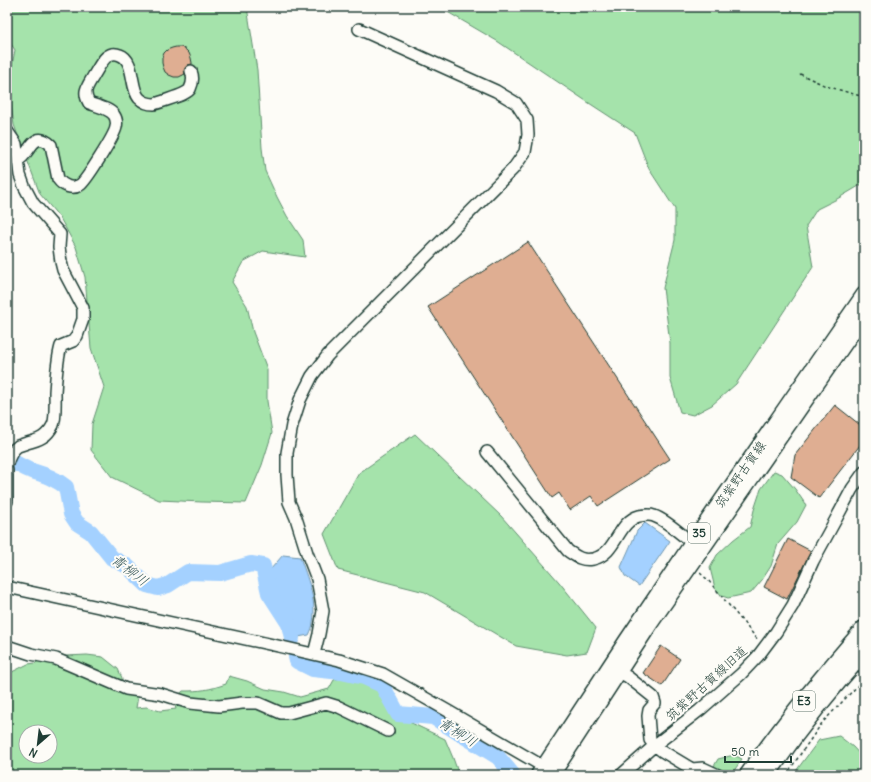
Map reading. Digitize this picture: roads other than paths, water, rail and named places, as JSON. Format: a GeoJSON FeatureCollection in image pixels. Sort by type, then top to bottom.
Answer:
{"type":"FeatureCollection","features":[{"type":"Feature","properties":{"kind":"highway","name":"E3"},"geometry":{"type":"LineString","coordinates":[[748,775],[765,749],[864,629]]}},
{"type":"Feature","properties":{"kind":"highway","name":"E3"},"geometry":{"type":"LineString","coordinates":[[767,775],[826,696],[864,652]]}},
{"type":"Feature","properties":{"kind":"main road","name":"筑紫野古賀線"},"geometry":{"type":"LineString","coordinates":[[549,773],[692,542],[864,294]]}},
{"type":"Feature","properties":{"kind":"main road","name":"筑紫野古賀線"},"geometry":{"type":"LineString","coordinates":[[549,773],[864,316]]}},
{"type":"Feature","properties":{"kind":"street"},"geometry":{"type":"LineString","coordinates":[[314,654],[323,611],[317,579],[289,502],[287,475],[287,453],[292,425],[300,400],[312,376],[328,355],[513,169],[525,152],[528,135],[527,120],[516,103],[496,91],[360,29]]}},
{"type":"Feature","properties":{"kind":"street"},"geometry":{"type":"LineString","coordinates":[[18,160],[22,159],[34,142],[38,140],[48,142],[51,145],[60,182],[65,186],[71,187],[80,185],[116,129],[113,114],[89,103],[86,97],[86,90],[104,59],[108,55],[115,54],[124,57],[128,64],[136,94],[140,99],[154,104],[184,94],[190,89],[192,83],[191,71]]}},
{"type":"Feature","properties":{"kind":"street"},"geometry":{"type":"LineString","coordinates":[[7,131],[16,144],[20,175],[24,186],[33,203],[60,234],[59,247],[63,270],[83,308],[83,319],[77,336],[73,341],[61,346],[59,353],[55,388],[54,423],[44,438],[19,445],[8,460]]}},
{"type":"Feature","properties":{"kind":"street"},"geometry":{"type":"LineString","coordinates":[[487,452],[568,551],[576,557],[587,560],[599,557],[608,551],[625,524],[635,517],[646,514],[655,516],[664,521],[692,542]]}},
{"type":"Feature","properties":{"kind":"street"},"geometry":{"type":"LineString","coordinates":[[7,470],[7,501]]}},
{"type":"Feature","properties":{"kind":"street","name":"筑紫野古賀線旧道"},"geometry":{"type":"LineString","coordinates":[[621,775],[655,745],[700,710],[741,674],[758,656],[776,632],[793,605],[813,562],[852,489],[864,472]]}},
{"type":"Feature","properties":{"kind":"street"},"geometry":{"type":"LineString","coordinates":[[7,587],[314,654],[383,674],[448,711],[549,773]]}},
{"type":"Feature","properties":{"kind":"street"},"geometry":{"type":"LineString","coordinates":[[7,646],[31,654],[56,659],[126,690],[161,694],[190,703],[219,706],[242,703],[258,703],[281,713],[289,713],[326,703],[339,707],[388,731]]}},
{"type":"Feature","properties":{"kind":"street"},"geometry":{"type":"LineString","coordinates":[[619,672],[628,677],[653,697],[655,703],[649,710],[648,716],[650,740],[662,751],[692,769],[703,768],[718,775]]}},
{"type":"Feature","properties":{"kind":"water"},"geometry":{"type":"Polygon","coordinates":[[[645,523],[670,541],[639,586],[625,576],[621,567],[637,531],[645,523]]]}},
{"type":"Feature","properties":{"kind":"water"},"geometry":{"type":"Polygon","coordinates":[[[283,555],[300,557],[308,581],[314,605],[313,625],[309,635],[298,637],[294,621],[273,588],[270,570],[283,555]]]}},
{"type":"Feature","properties":{"kind":"waterway","name":"青柳川"},"geometry":{"type":"LineString","coordinates":[[7,458],[29,470],[53,479],[66,487],[71,514],[77,523],[91,532],[112,558],[127,566],[147,585],[158,588],[168,585],[188,572],[220,573],[251,564],[263,566],[269,593],[289,624],[292,638]]}},
{"type":"Feature","properties":{"kind":"waterway","name":"青柳川"},"geometry":{"type":"LineString","coordinates":[[296,657],[297,661],[313,669],[341,672],[364,677],[382,685],[398,714],[433,717],[498,757],[513,775]]}}]}
